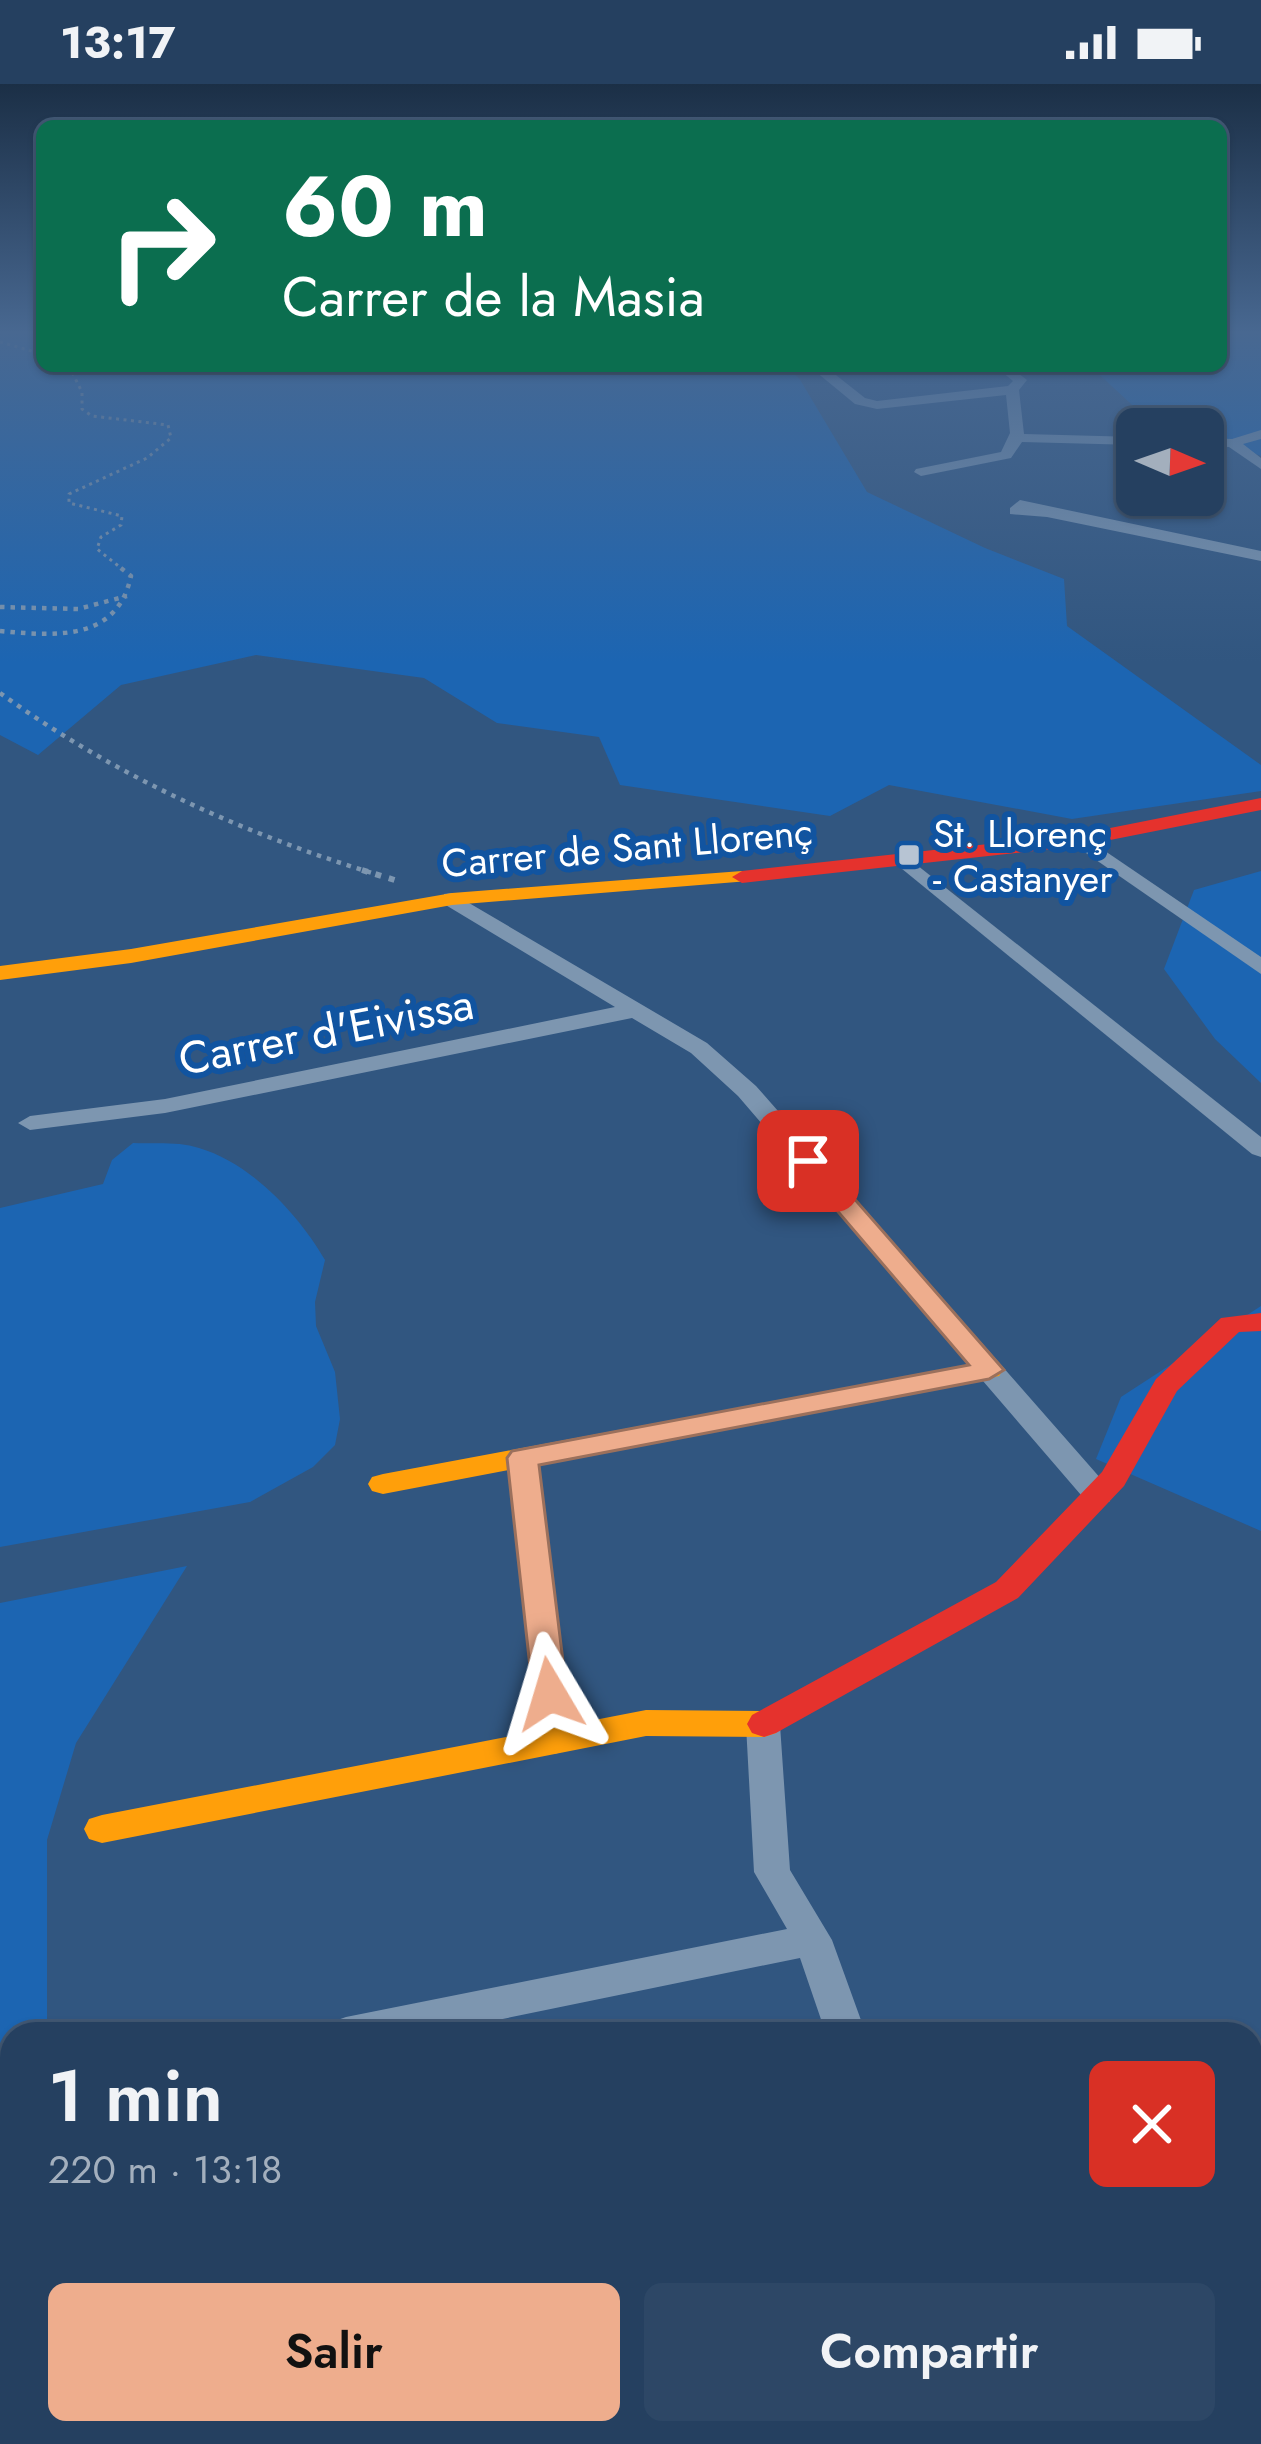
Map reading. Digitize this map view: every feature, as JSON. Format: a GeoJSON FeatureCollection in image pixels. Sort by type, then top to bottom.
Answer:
{"type":"FeatureCollection","features":[{"type":"Feature","properties":{"kind":"street"},"geometry":{"type":"LineString","coordinates":[[921,472],[1006,455],[1017,442]]}},
{"type":"Feature","properties":{"kind":"street"},"geometry":{"type":"LineString","coordinates":[[1224,443],[1233,443],[1261,465]]}},
{"type":"Feature","properties":{"kind":"street"},"geometry":{"type":"LineString","coordinates":[[1047,512],[1261,556]]}},
{"type":"Feature","properties":{"kind":"street","name":"Carrer de Sant Llorenç"},"geometry":{"type":"LineString","coordinates":[[0,973],[131,956],[452,899],[1080,840],[1261,804]]}},
{"type":"Feature","properties":{"kind":"street"},"geometry":{"type":"LineString","coordinates":[[1080,840],[1261,967]]}},
{"type":"Feature","properties":{"kind":"street"},"geometry":{"type":"LineString","coordinates":[[903,860],[1261,1149]]}},
{"type":"Feature","properties":{"kind":"street"},"geometry":{"type":"LineString","coordinates":[[452,899],[699,1048],[747,1091],[1098,1495]]}},
{"type":"Feature","properties":{"kind":"street","name":"Carrer d'Eivissa"},"geometry":{"type":"LineString","coordinates":[[31,1123],[165,1106],[636,1010]]}},
{"type":"Feature","properties":{"kind":"street"},"geometry":{"type":"LineString","coordinates":[[102,1829],[646,1723],[763,1725],[1006,1591],[1114,1479],[1166,1386],[1231,1324],[1261,1322]]}},
{"type":"Feature","properties":{"kind":"street"},"geometry":{"type":"LineString","coordinates":[[383,1484],[989,1370]]}},
{"type":"Feature","properties":{"kind":"street"},"geometry":{"type":"LineString","coordinates":[[523,1458],[555,1741]]}},
{"type":"Feature","properties":{"kind":"street"},"geometry":{"type":"LineString","coordinates":[[763,1725],[772,1872],[813,1940],[841,2022]]}},
{"type":"Feature","properties":{"kind":"street"},"geometry":{"type":"LineString","coordinates":[[406,2022],[813,1940]]}},
{"type":"Feature","properties":{"kind":"path"},"geometry":{"type":"LineString","coordinates":[[0,631],[69,634],[93,629],[127,596],[131,575],[97,549],[101,537],[122,525],[122,516],[70,503],[69,494],[147,458],[166,442]]}},
{"type":"Feature","properties":{"kind":"path"},"geometry":{"type":"LineString","coordinates":[[0,607],[79,609],[127,596]]}},
{"type":"Feature","properties":{"kind":"path"},"geometry":{"type":"LineString","coordinates":[[0,693],[131,781],[290,849],[452,899]]}},
{"type":"Feature","properties":{"kind":"shaded area"},"geometry":{"type":"Polygon","coordinates":[[[0,442],[837,442],[867,492],[1064,579],[1067,626],[1261,765],[1261,791],[1072,819],[889,785],[830,816],[620,785],[599,737],[497,723],[424,678],[256,655],[121,685],[38,755],[0,735],[0,442]]]}},
{"type":"Feature","properties":{"kind":"shaded area"},"geometry":{"type":"Polygon","coordinates":[[[1224,442],[1261,442],[1261,456],[1224,442]]]}},
{"type":"Feature","properties":{"kind":"shaded area"},"geometry":{"type":"Polygon","coordinates":[[[1261,871],[1261,1083],[1215,1039],[1164,969],[1194,890],[1261,871]]]}},
{"type":"Feature","properties":{"kind":"shaded area"},"geometry":{"type":"Polygon","coordinates":[[[133,1143],[191,1146],[218,1155],[272,1193],[314,1243],[325,1260],[315,1302],[316,1326],[335,1372],[340,1419],[335,1445],[313,1467],[250,1502],[0,1547],[0,1208],[103,1184],[112,1160],[133,1143]]]}},
{"type":"Feature","properties":{"kind":"shaded area"},"geometry":{"type":"Polygon","coordinates":[[[1261,1306],[1261,1531],[1096,1459],[1121,1397],[1261,1306]]]}},
{"type":"Feature","properties":{"kind":"shaded area"},"geometry":{"type":"Polygon","coordinates":[[[187,1566],[76,1743],[47,1840],[47,2022],[0,2022],[0,1603],[187,1566]]]}},
{"type":"Feature","properties":{"kind":"traffic: slow"},"geometry":{"type":"LineString","coordinates":[[0,973],[131,956],[452,899],[742,877]]}},
{"type":"Feature","properties":{"kind":"traffic: slow"},"geometry":{"type":"LineString","coordinates":[[383,1484],[989,1370]]}},
{"type":"Feature","properties":{"kind":"traffic: slow"},"geometry":{"type":"LineString","coordinates":[[102,1829],[646,1723],[764,1724]]}},
{"type":"Feature","properties":{"kind":"traffic: jam"},"geometry":{"type":"LineString","coordinates":[[742,877],[1080,840],[1261,804]]}},
{"type":"Feature","properties":{"kind":"traffic: jam"},"geometry":{"type":"LineString","coordinates":[[764,1724],[1007,1590],[1113,1479],[1166,1386],[1231,1324],[1261,1322]]}},
{"type":"Feature","properties":{"kind":"place","name":"St. Llorenç - Castanyer"},"geometry":{"type":"Point","coordinates":[909,855]}},
{"type":"Feature","properties":{"kind":"route"},"geometry":{"type":"LineString","coordinates":[[550,1694],[523,1458],[989,1370],[808,1161]]}}]}
